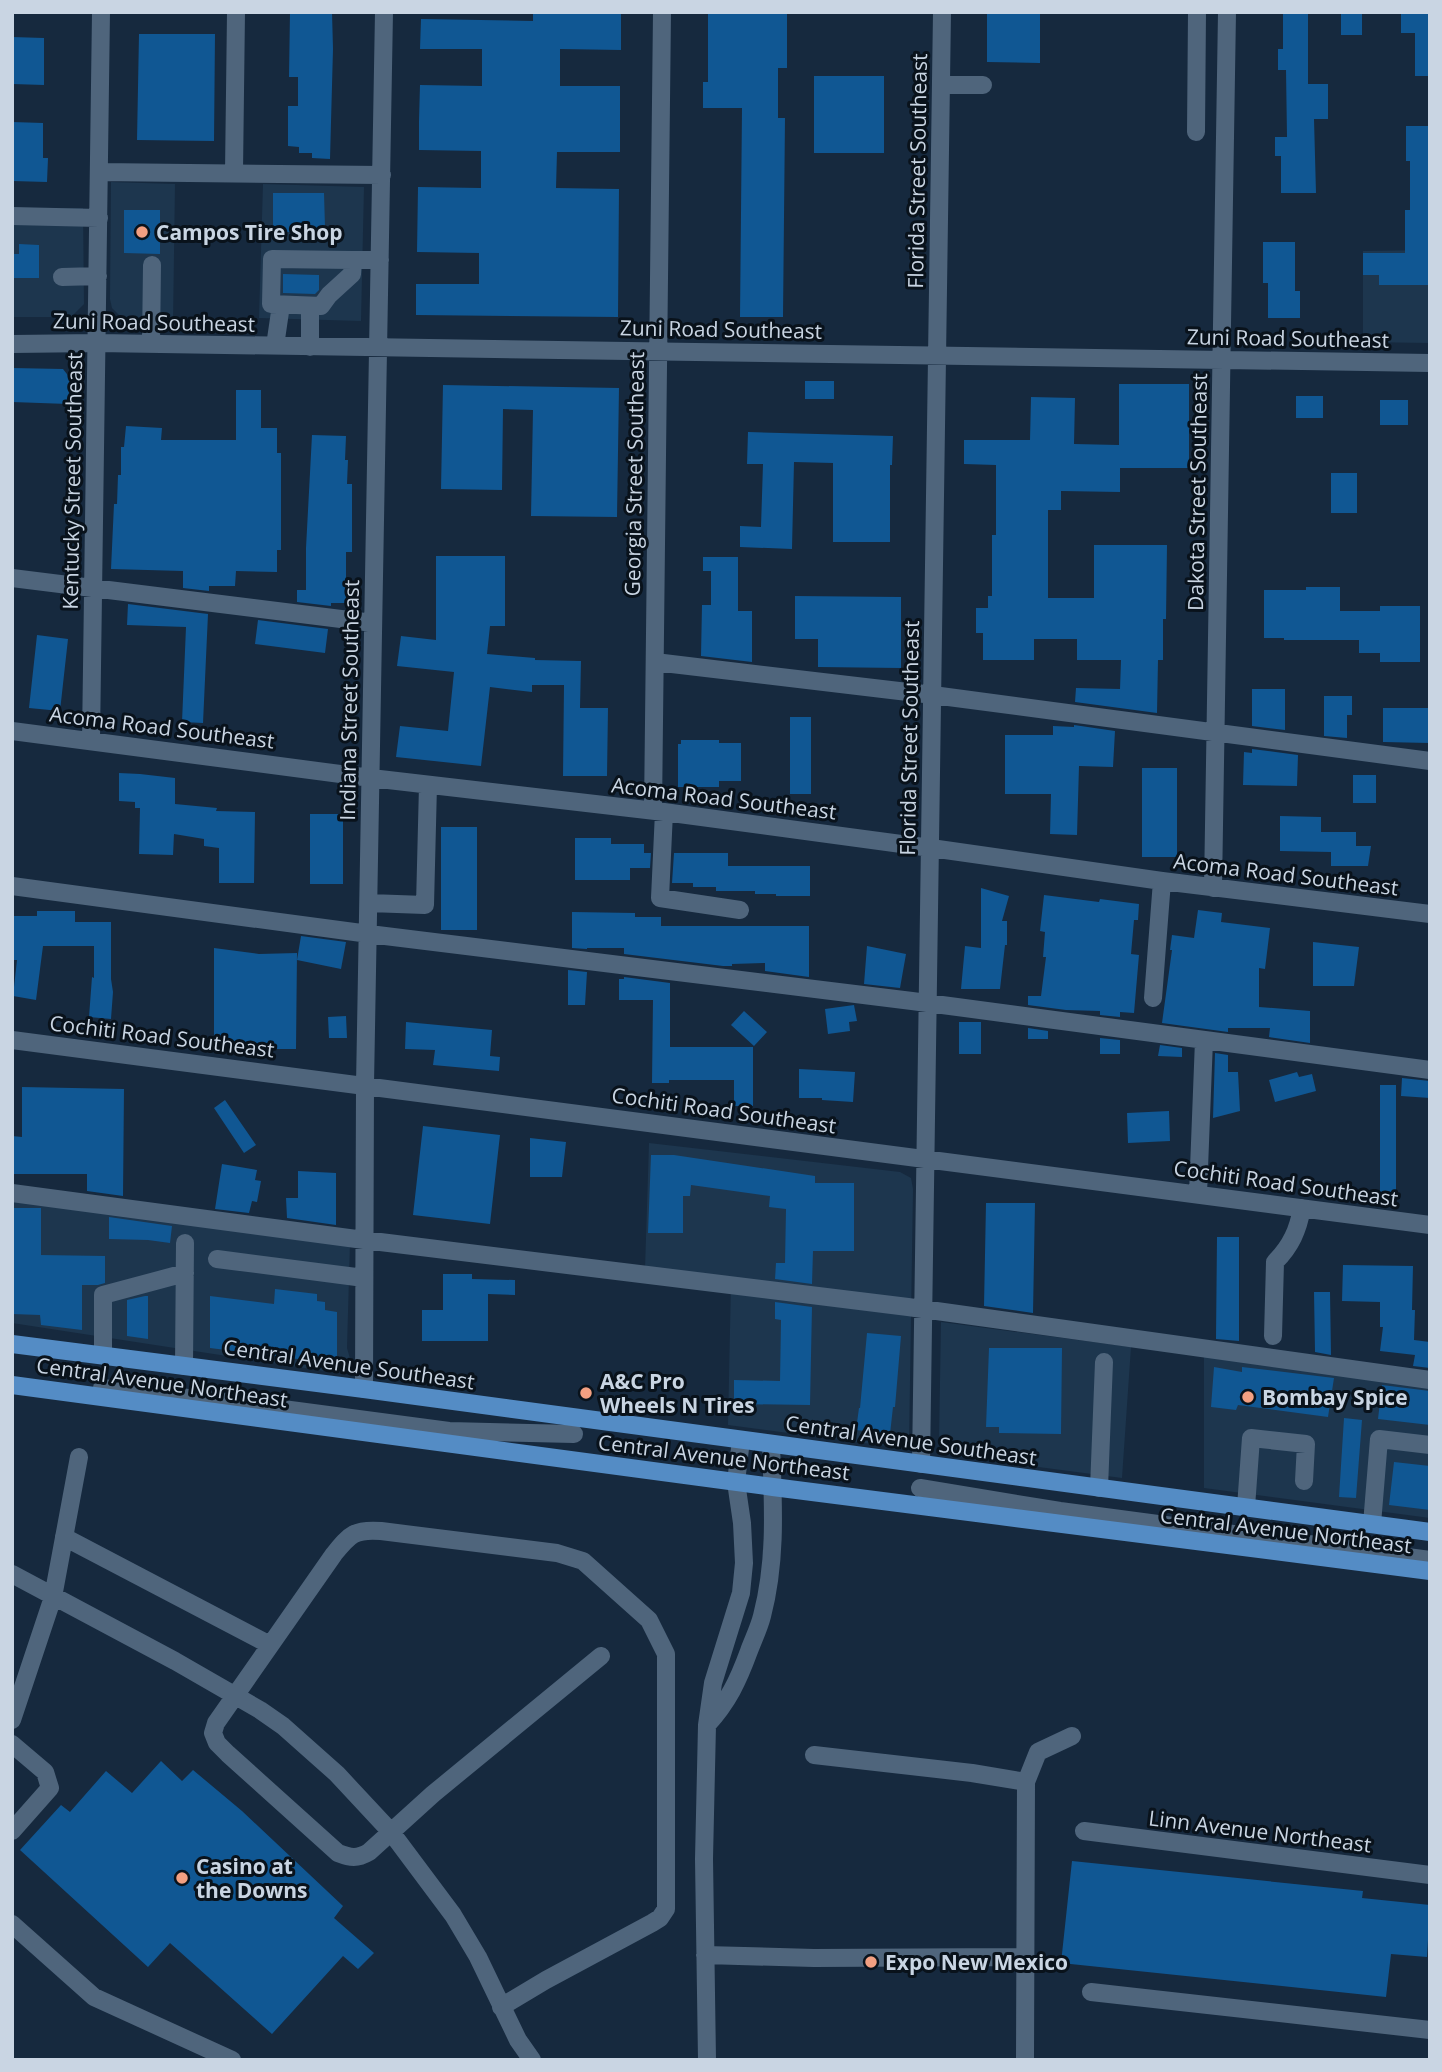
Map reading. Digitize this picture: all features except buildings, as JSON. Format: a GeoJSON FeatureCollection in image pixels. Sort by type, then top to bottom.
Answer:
{"type":"FeatureCollection","features":[{"type":"Feature","properties":{"kind":"main road","name":"Central Avenue Southeast"},"geometry":{"type":"LineString","coordinates":[[12,1344],[364,1388],[1430,1532]]}},
{"type":"Feature","properties":{"kind":"main road","name":"Central Avenue Northeast"},"geometry":{"type":"LineString","coordinates":[[12,1385],[1430,1572]]}},
{"type":"Feature","properties":{"kind":"street","name":"Kentucky Street Southeast"},"geometry":{"type":"LineString","coordinates":[[91,740],[101,12]]}},
{"type":"Feature","properties":{"kind":"street"},"geometry":{"type":"LineString","coordinates":[[234,172],[236,12]]}},
{"type":"Feature","properties":{"kind":"street","name":"Indiana Street Southeast"},"geometry":{"type":"LineString","coordinates":[[364,1388],[365,1085],[384,12]]}},
{"type":"Feature","properties":{"kind":"street","name":"Georgia Street Southeast"},"geometry":{"type":"LineString","coordinates":[[662,12],[654,662],[660,898],[740,910]]}},
{"type":"Feature","properties":{"kind":"street","name":"Florida Street Southeast"},"geometry":{"type":"LineString","coordinates":[[921,1464],[942,12]]}},
{"type":"Feature","properties":{"kind":"street"},"geometry":{"type":"LineString","coordinates":[[1196,132],[1197,12]]}},
{"type":"Feature","properties":{"kind":"street","name":"Dakota Street Southeast"},"geometry":{"type":"LineString","coordinates":[[1213,888],[1227,12]]}},
{"type":"Feature","properties":{"kind":"street"},"geometry":{"type":"LineString","coordinates":[[941,85],[983,85]]}},
{"type":"Feature","properties":{"kind":"street"},"geometry":{"type":"LineString","coordinates":[[99,172],[382,175]]}},
{"type":"Feature","properties":{"kind":"street"},"geometry":{"type":"LineString","coordinates":[[12,216],[99,218]]}},
{"type":"Feature","properties":{"kind":"street"},"geometry":{"type":"LineString","coordinates":[[353,260],[352,274],[328,295],[321,306],[271,304],[272,259],[380,260]]}},
{"type":"Feature","properties":{"kind":"street"},"geometry":{"type":"LineString","coordinates":[[151,344],[152,265]]}},
{"type":"Feature","properties":{"kind":"street"},"geometry":{"type":"LineString","coordinates":[[62,277],[98,276]]}},
{"type":"Feature","properties":{"kind":"street"},"geometry":{"type":"LineString","coordinates":[[275,346],[281,305]]}},
{"type":"Feature","properties":{"kind":"street"},"geometry":{"type":"LineString","coordinates":[[310,306],[310,347]]}},
{"type":"Feature","properties":{"kind":"street","name":"Zuni Road Southeast"},"geometry":{"type":"LineString","coordinates":[[12,344],[658,350],[1430,363]]}},
{"type":"Feature","properties":{"kind":"street"},"geometry":{"type":"LineString","coordinates":[[12,578],[373,623]]}},
{"type":"Feature","properties":{"kind":"street"},"geometry":{"type":"LineString","coordinates":[[654,662],[933,695],[1430,761]]}},
{"type":"Feature","properties":{"kind":"street","name":"Acoma Road Southeast"},"geometry":{"type":"LineString","coordinates":[[12,730],[371,778],[659,812],[1213,888],[1430,914]]}},
{"type":"Feature","properties":{"kind":"street"},"geometry":{"type":"LineString","coordinates":[[369,904],[425,905],[428,785]]}},
{"type":"Feature","properties":{"kind":"street"},"geometry":{"type":"LineString","coordinates":[[1153,998],[1162,881]]}},
{"type":"Feature","properties":{"kind":"street"},"geometry":{"type":"LineString","coordinates":[[12,886],[1430,1070]]}},
{"type":"Feature","properties":{"kind":"street","name":"Cochiti Road Southeast"},"geometry":{"type":"LineString","coordinates":[[12,1040],[1430,1225]]}},
{"type":"Feature","properties":{"kind":"street"},"geometry":{"type":"LineString","coordinates":[[1198,1194],[1204,1040]]}},
{"type":"Feature","properties":{"kind":"street"},"geometry":{"type":"LineString","coordinates":[[12,1193],[364,1240],[924,1309],[1430,1380]]}},
{"type":"Feature","properties":{"kind":"street"},"geometry":{"type":"LineString","coordinates":[[1273,1336],[1275,1262],[1287,1250],[1299,1228],[1303,1208]]}},
{"type":"Feature","properties":{"kind":"street"},"geometry":{"type":"LineString","coordinates":[[184,1366],[185,1243]]}},
{"type":"Feature","properties":{"kind":"street"},"geometry":{"type":"LineString","coordinates":[[217,1259],[364,1278]]}},
{"type":"Feature","properties":{"kind":"street"},"geometry":{"type":"LineString","coordinates":[[103,1355],[103,1295],[185,1273]]}},
{"type":"Feature","properties":{"kind":"street"},"geometry":{"type":"LineString","coordinates":[[1099,1488],[1104,1362]]}},
{"type":"Feature","properties":{"kind":"street","name":"Central Avenue Northeast"},"geometry":{"type":"LineString","coordinates":[[12,1377],[449,1431],[574,1434]]}},
{"type":"Feature","properties":{"kind":"street"},"geometry":{"type":"LineString","coordinates":[[1246,1507],[1251,1438],[1306,1444],[1304,1481]]}},
{"type":"Feature","properties":{"kind":"street"},"geometry":{"type":"LineString","coordinates":[[1372,1524],[1379,1439],[1430,1445]]}},
{"type":"Feature","properties":{"kind":"street"},"geometry":{"type":"LineString","coordinates":[[707,2060],[704,1859],[707,1726],[713,1683],[741,1594],[743,1536],[736,1482],[741,1440]]}},
{"type":"Feature","properties":{"kind":"street"},"geometry":{"type":"LineString","coordinates":[[707,1726],[724,1707],[762,1618],[771,1576],[774,1543],[771,1444]]}},
{"type":"Feature","properties":{"kind":"street"},"geometry":{"type":"LineString","coordinates":[[12,1720],[53,1597],[79,1457]]}},
{"type":"Feature","properties":{"kind":"street","name":"Central Avenue Northeast"},"geometry":{"type":"LineString","coordinates":[[920,1488],[1060,1511],[1430,1560]]}},
{"type":"Feature","properties":{"kind":"street"},"geometry":{"type":"LineString","coordinates":[[501,2007],[660,1918],[666,1909],[666,1654],[649,1620],[583,1561],[573,1557],[357,1531],[347,1538],[270,1645],[216,1723],[213,1733],[217,1743],[338,1853],[352,1858],[360,1857],[601,1656]]}},
{"type":"Feature","properties":{"kind":"street"},"geometry":{"type":"LineString","coordinates":[[64,1537],[270,1645]]}},
{"type":"Feature","properties":{"kind":"street"},"geometry":{"type":"LineString","coordinates":[[12,1574],[235,1695],[283,1726],[308,1747],[365,1802],[416,1863],[466,1936],[518,2040],[532,2060]]}},
{"type":"Feature","properties":{"kind":"street"},"geometry":{"type":"LineString","coordinates":[[1025,2060],[1026,1782],[1038,1752],[1072,1736]]}},
{"type":"Feature","properties":{"kind":"street"},"geometry":{"type":"LineString","coordinates":[[12,1744],[45,1772],[50,1788],[12,1831]]}},
{"type":"Feature","properties":{"kind":"street"},"geometry":{"type":"LineString","coordinates":[[814,1755],[972,1773],[1026,1782]]}},
{"type":"Feature","properties":{"kind":"street","name":"Linn Avenue Northeast"},"geometry":{"type":"LineString","coordinates":[[1084,1831],[1430,1875]]}},
{"type":"Feature","properties":{"kind":"street"},"geometry":{"type":"LineString","coordinates":[[12,1924],[94,1997],[232,2060]]}},
{"type":"Feature","properties":{"kind":"street"},"geometry":{"type":"LineString","coordinates":[[705,1955],[814,1958],[1024,1957]]}},
{"type":"Feature","properties":{"kind":"street"},"geometry":{"type":"LineString","coordinates":[[1091,1992],[1430,2030]]}},
{"type":"Feature","properties":{"kind":"shaded area"},"geometry":{"type":"Polygon","coordinates":[[[111,182],[175,184],[173,324],[123,319],[112,308],[111,182]]]}},
{"type":"Feature","properties":{"kind":"shaded area"},"geometry":{"type":"Polygon","coordinates":[[[263,184],[364,187],[361,321],[259,318],[263,184]]]}},
{"type":"Feature","properties":{"kind":"shaded area"},"geometry":{"type":"Polygon","coordinates":[[[83,208],[84,304],[71,317],[12,317],[12,209],[83,208]]]}},
{"type":"Feature","properties":{"kind":"shaded area"},"geometry":{"type":"Polygon","coordinates":[[[1430,250],[1430,343],[1363,342],[1363,251],[1430,250]]]}},
{"type":"Feature","properties":{"kind":"shaded area"},"geometry":{"type":"Polygon","coordinates":[[[649,1143],[900,1172],[911,1178],[909,1445],[902,1448],[728,1425],[731,1282],[645,1269],[649,1143]]]}},
{"type":"Feature","properties":{"kind":"shaded area"},"geometry":{"type":"Polygon","coordinates":[[[12,1201],[350,1243],[347,1348],[351,1362],[348,1370],[331,1372],[12,1323],[12,1201]]]}},
{"type":"Feature","properties":{"kind":"shaded area"},"geometry":{"type":"Polygon","coordinates":[[[941,1322],[1131,1347],[1122,1478],[949,1455],[939,1441],[941,1322]]]}},
{"type":"Feature","properties":{"kind":"shaded area"},"geometry":{"type":"Polygon","coordinates":[[[1204,1354],[1430,1385],[1430,1518],[1204,1488],[1204,1354]]]}},
{"type":"Feature","properties":{"kind":"place","name":"Campos Tire Shop"},"geometry":{"type":"Point","coordinates":[142,232]}},
{"type":"Feature","properties":{"kind":"place","name":"A&C Pro Wheels N Tires"},"geometry":{"type":"Point","coordinates":[586,1393]}},
{"type":"Feature","properties":{"kind":"place","name":"Bombay Spice"},"geometry":{"type":"Point","coordinates":[1248,1397]}},
{"type":"Feature","properties":{"kind":"place","name":"Casino at the Downs"},"geometry":{"type":"Point","coordinates":[182,1878]}},
{"type":"Feature","properties":{"kind":"place","name":"Expo New Mexico"},"geometry":{"type":"Point","coordinates":[871,1962]}}]}
